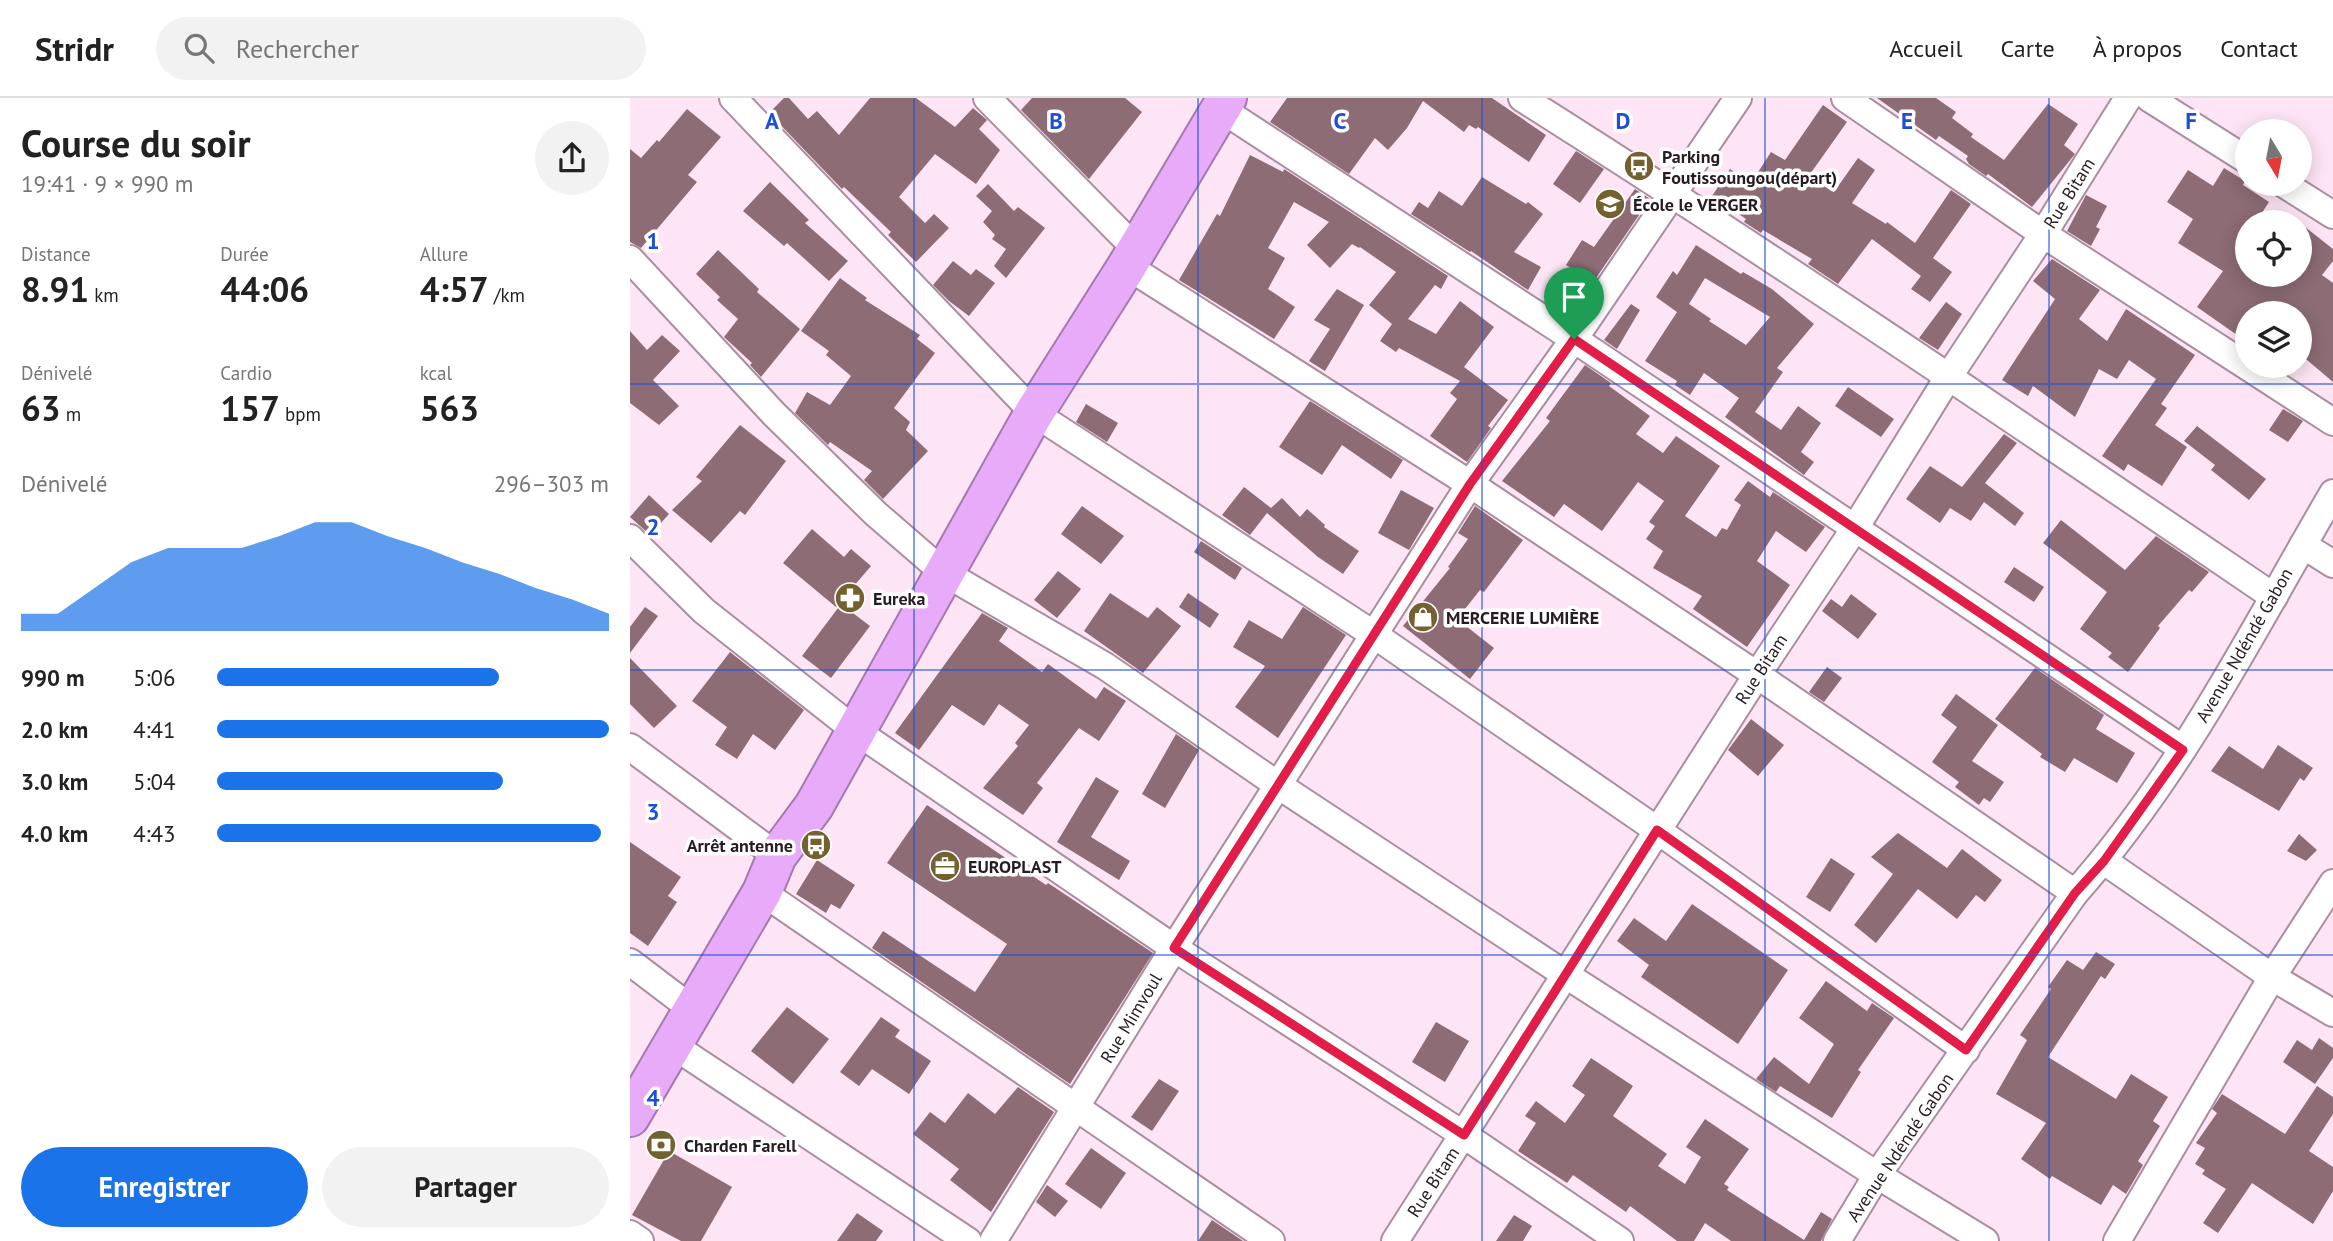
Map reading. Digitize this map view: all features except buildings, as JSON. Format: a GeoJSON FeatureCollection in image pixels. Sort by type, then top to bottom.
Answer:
{"type":"FeatureCollection","features":[{"type":"Feature","properties":{"kind":"highway"},"geometry":{"type":"LineString","coordinates":[[630,1117],[762,892],[777,856],[814,806],[1034,413],[1132,258],[1224,103]]}},
{"type":"Feature","properties":{"kind":"street"},"geometry":{"type":"LineString","coordinates":[[733,98],[1034,413],[1373,634],[1657,830],[1966,1050]]}},
{"type":"Feature","properties":{"kind":"street"},"geometry":{"type":"LineString","coordinates":[[987,98],[1132,258],[1757,675],[2075,893]]}},
{"type":"Feature","properties":{"kind":"street"},"geometry":{"type":"LineString","coordinates":[[1522,98],[1674,194],[1949,376],[2274,597]]}},
{"type":"Feature","properties":{"kind":"street","name":"Rue Mimvoul"},"geometry":{"type":"LineString","coordinates":[[992,1241],[1174,948],[1470,484],[1574,339],[1738,98]]}},
{"type":"Feature","properties":{"kind":"street"},"geometry":{"type":"LineString","coordinates":[[1845,98],[2043,234],[2333,422]]}},
{"type":"Feature","properties":{"kind":"street","name":"Rue Bitam"},"geometry":{"type":"LineString","coordinates":[[1395,1241],[1757,675],[1855,528],[1949,376],[2043,234],[2128,98]]}},
{"type":"Feature","properties":{"kind":"street"},"geometry":{"type":"LineString","coordinates":[[2149,98],[2235,152]]}},
{"type":"Feature","properties":{"kind":"street"},"geometry":{"type":"LineString","coordinates":[[1224,103],[2183,750]]}},
{"type":"Feature","properties":{"kind":"street"},"geometry":{"type":"LineString","coordinates":[[2303,196],[2333,215]]}},
{"type":"Feature","properties":{"kind":"street"},"geometry":{"type":"LineString","coordinates":[[630,259],[774,414],[876,514],[943,572],[1105,666],[1278,785],[1566,975],[1877,1175],[1985,1241]]}},
{"type":"Feature","properties":{"kind":"street","name":"Avenue Ndéndé Gabon"},"geometry":{"type":"LineString","coordinates":[[1837,1241],[1877,1175],[2075,893],[2104,861],[2183,750],[2333,493]]}},
{"type":"Feature","properties":{"kind":"street"},"geometry":{"type":"LineString","coordinates":[[630,538],[704,611],[856,731],[1174,948],[1464,1135],[1620,1241]]}},
{"type":"Feature","properties":{"kind":"street"},"geometry":{"type":"LineString","coordinates":[[2303,545],[2333,564]]}},
{"type":"Feature","properties":{"kind":"street"},"geometry":{"type":"LineString","coordinates":[[630,747],[777,856]]}},
{"type":"Feature","properties":{"kind":"street"},"geometry":{"type":"LineString","coordinates":[[2104,861],[2272,976],[2333,1013]]}},
{"type":"Feature","properties":{"kind":"street"},"geometry":{"type":"LineString","coordinates":[[2117,1241],[2272,976],[2333,883]]}},
{"type":"Feature","properties":{"kind":"street"},"geometry":{"type":"LineString","coordinates":[[762,892],[1271,1241]]}},
{"type":"Feature","properties":{"kind":"street"},"geometry":{"type":"LineString","coordinates":[[630,962],[692,1009]]}},
{"type":"Feature","properties":{"kind":"street"},"geometry":{"type":"LineString","coordinates":[[671,1044],[968,1241]]}},
{"type":"Feature","properties":{"kind":"street"},"geometry":{"type":"LineString","coordinates":[[630,1234],[640,1241]]}},
{"type":"Feature","properties":{"kind":"place","name":"Parking Foutissoungou(départ)"},"geometry":{"type":"Point","coordinates":[1639,166]}},
{"type":"Feature","properties":{"kind":"place","name":"École le VERGER"},"geometry":{"type":"Point","coordinates":[1610,204]}},
{"type":"Feature","properties":{"kind":"place","name":"Eureka"},"geometry":{"type":"Point","coordinates":[850,598]}},
{"type":"Feature","properties":{"kind":"place","name":"MERCERIE LUMIÈRE"},"geometry":{"type":"Point","coordinates":[1423,617]}},
{"type":"Feature","properties":{"kind":"place","name":"Arrêt antenne"},"geometry":{"type":"Point","coordinates":[816,845]}},
{"type":"Feature","properties":{"kind":"place","name":"EUROPLAST"},"geometry":{"type":"Point","coordinates":[945,866]}},
{"type":"Feature","properties":{"kind":"place","name":"Charden Farell"},"geometry":{"type":"Point","coordinates":[661,1145]}},
{"type":"Feature","properties":{"kind":"route"},"geometry":{"type":"LineString","coordinates":[[1574,339],[2183,750],[2104,861],[2075,893],[1966,1050],[1657,830],[1464,1135],[1174,948],[1470,484],[1574,339]]}}]}
